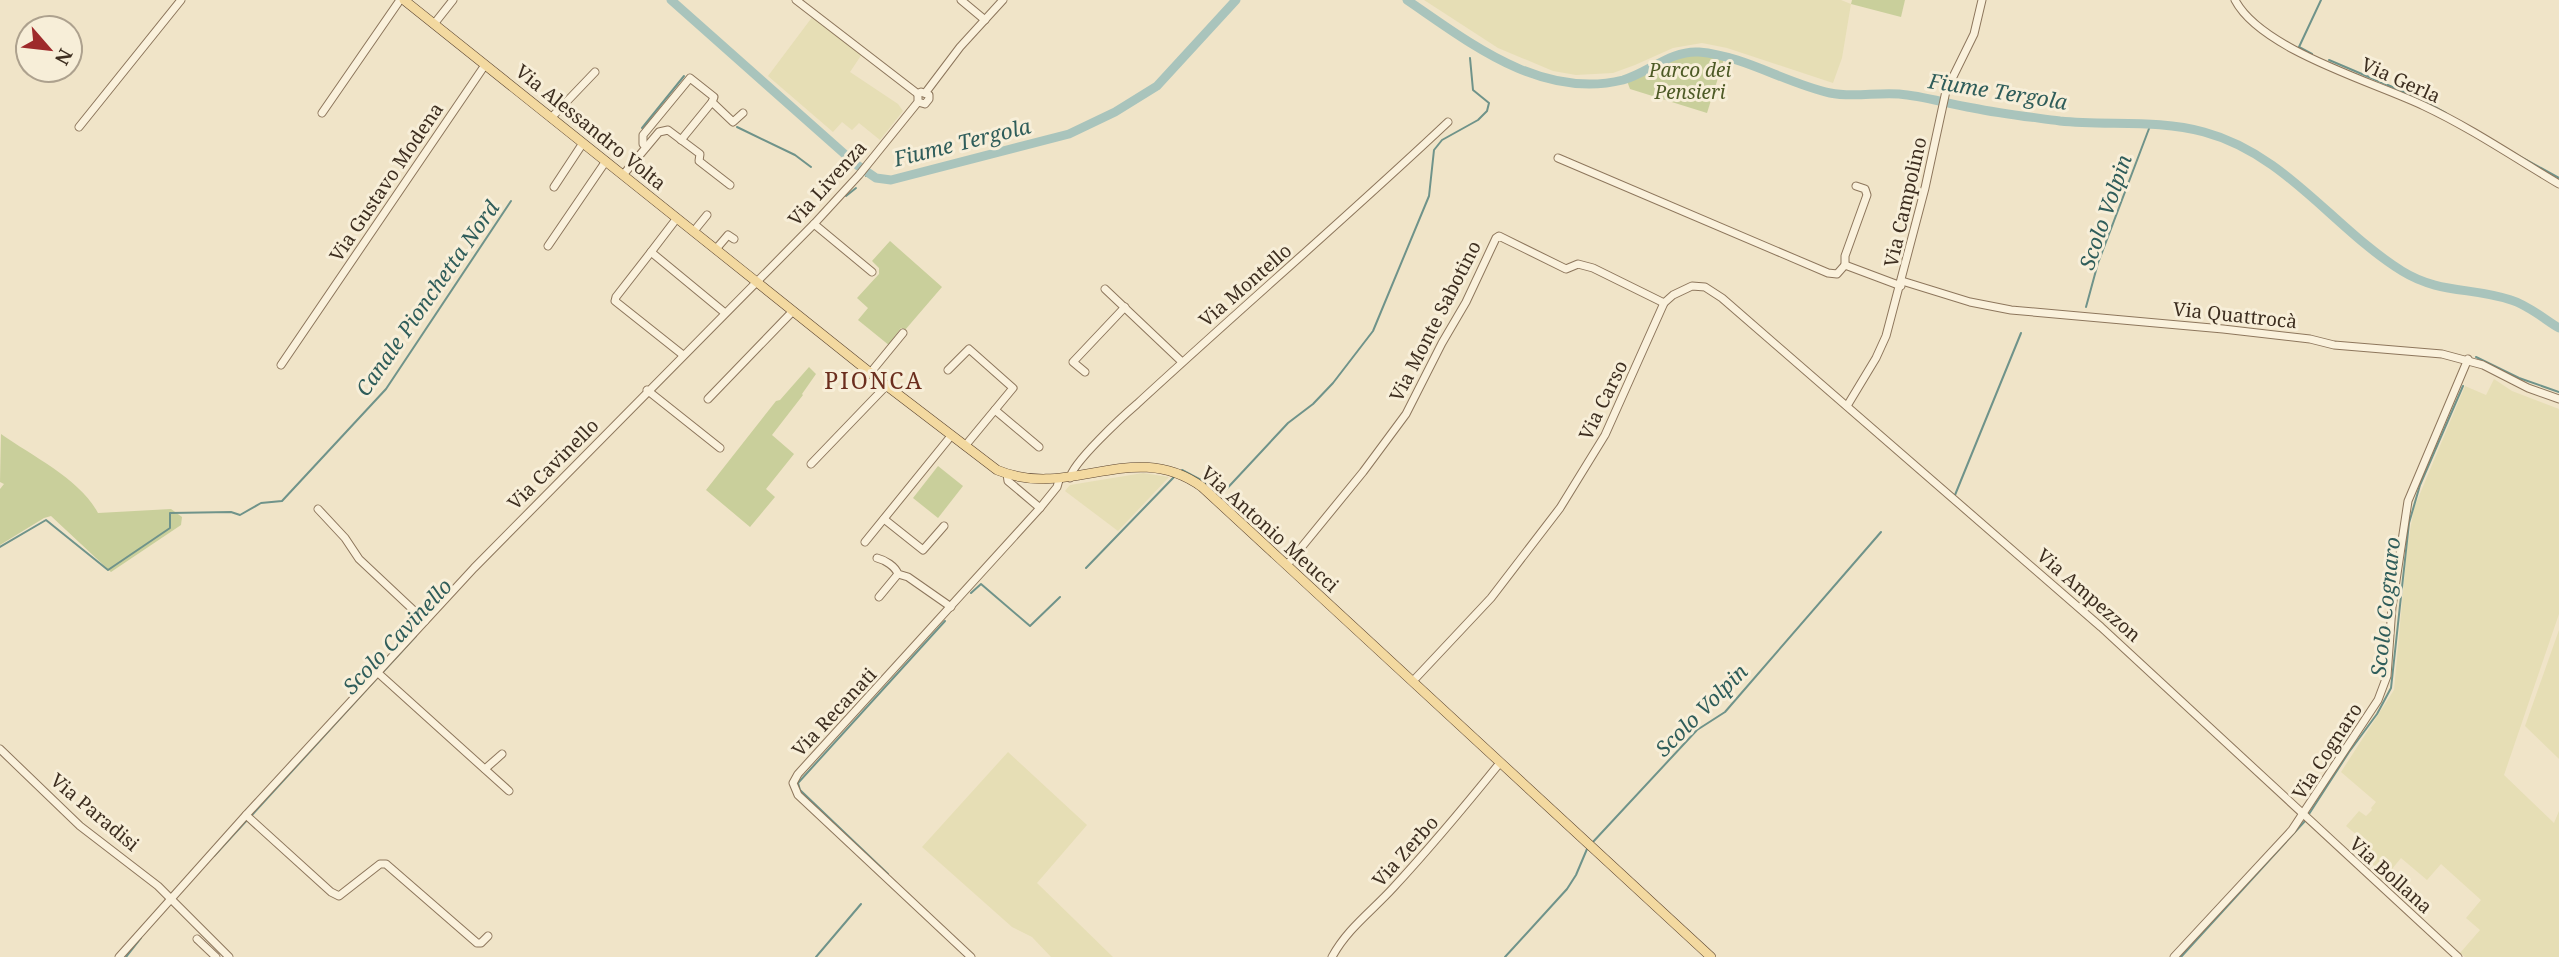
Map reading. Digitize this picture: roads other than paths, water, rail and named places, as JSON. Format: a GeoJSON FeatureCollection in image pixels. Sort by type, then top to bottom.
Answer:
{"type":"FeatureCollection","features":[{"type":"Feature","properties":{"kind":"main road","name":"Via Alessandro Volta"},"geometry":{"type":"LineString","coordinates":[[402,0],[756,281]]}},
{"type":"Feature","properties":{"kind":"main road","name":"Via Antonio Meucci"},"geometry":{"type":"LineString","coordinates":[[756,281],[951,436],[988,464],[1007,474],[1033,480],[1059,480],[1138,466],[1159,468],[1181,475],[1209,493],[1499,764],[1711,957]]}},
{"type":"Feature","properties":{"kind":"street"},"geometry":{"type":"LineString","coordinates":[[79,127],[181,0]]}},
{"type":"Feature","properties":{"kind":"street"},"geometry":{"type":"LineString","coordinates":[[322,113],[402,0]]}},
{"type":"Feature","properties":{"kind":"street"},"geometry":{"type":"LineString","coordinates":[[434,24],[453,0]]}},
{"type":"Feature","properties":{"kind":"street"},"geometry":{"type":"LineString","coordinates":[[796,0],[920,96]]}},
{"type":"Feature","properties":{"kind":"street"},"geometry":{"type":"LineString","coordinates":[[961,0],[985,20]]}},
{"type":"Feature","properties":{"kind":"street","name":"Via Livenza"},"geometry":{"type":"LineString","coordinates":[[756,281],[859,175],[960,47],[1003,0]]}},
{"type":"Feature","properties":{"kind":"street","name":"Via Campolino"},"geometry":{"type":"LineString","coordinates":[[1847,406],[1884,342],[1902,284],[1926,188],[1942,106],[1953,73],[1974,34],[1982,0]]}},
{"type":"Feature","properties":{"kind":"street","name":"Via Gerla"},"geometry":{"type":"LineString","coordinates":[[2235,0],[2250,20],[2291,47],[2424,106],[2559,184]]}},
{"type":"Feature","properties":{"kind":"street","name":"Via Gustavo Modena"},"geometry":{"type":"LineString","coordinates":[[281,365],[485,65]]}},
{"type":"Feature","properties":{"kind":"street"},"geometry":{"type":"LineString","coordinates":[[551,118],[595,72]]}},
{"type":"Feature","properties":{"kind":"street"},"geometry":{"type":"LineString","coordinates":[[646,147],[643,136],[690,78],[713,97],[712,102],[681,139]]}},
{"type":"Feature","properties":{"kind":"street"},"geometry":{"type":"LineString","coordinates":[[712,102],[733,122],[743,113]]}},
{"type":"Feature","properties":{"kind":"street","name":"Via Montello"},"geometry":{"type":"LineString","coordinates":[[1070,478],[1073,469],[1101,439],[1181,361],[1268,288],[1448,122]]}},
{"type":"Feature","properties":{"kind":"street"},"geometry":{"type":"LineString","coordinates":[[623,174],[661,130],[671,131],[700,154],[699,161],[730,185]]}},
{"type":"Feature","properties":{"kind":"street"},"geometry":{"type":"LineString","coordinates":[[554,187],[583,143]]}},
{"type":"Feature","properties":{"kind":"street"},"geometry":{"type":"LineString","coordinates":[[1558,158],[1828,273],[1837,274],[1845,265],[1845,256],[1867,195],[1865,189],[1856,186]]}},
{"type":"Feature","properties":{"kind":"street"},"geometry":{"type":"LineString","coordinates":[[548,246],[606,161]]}},
{"type":"Feature","properties":{"kind":"street"},"geometry":{"type":"LineString","coordinates":[[694,231],[707,215]]}},
{"type":"Feature","properties":{"kind":"street"},"geometry":{"type":"LineString","coordinates":[[677,218],[615,301],[683,355]]}},
{"type":"Feature","properties":{"kind":"street"},"geometry":{"type":"LineString","coordinates":[[814,224],[872,272]]}},
{"type":"Feature","properties":{"kind":"street"},"geometry":{"type":"LineString","coordinates":[[716,249],[728,234],[734,239]]}},
{"type":"Feature","properties":{"kind":"street","name":"Via Monte Sabotino"},"geometry":{"type":"LineString","coordinates":[[1287,565],[1363,472],[1406,414],[1466,302],[1496,238],[1499,236],[1566,269],[1578,264],[1593,268],[1664,303]]}},
{"type":"Feature","properties":{"kind":"street"},"geometry":{"type":"LineString","coordinates":[[651,252],[725,313]]}},
{"type":"Feature","properties":{"kind":"street","name":"Via Quattrocà"},"geometry":{"type":"LineString","coordinates":[[1845,265],[1902,284],[2011,310],[2250,331],[2334,345],[2468,359],[2528,388],[2559,399]]}},
{"type":"Feature","properties":{"kind":"street","name":"Via Cavinello"},"geometry":{"type":"LineString","coordinates":[[119,957],[517,523],[756,281]]}},
{"type":"Feature","properties":{"kind":"street"},"geometry":{"type":"LineString","coordinates":[[1664,303],[1673,295],[1692,286],[1705,287],[1722,298],[1847,406]]}},
{"type":"Feature","properties":{"kind":"street"},"geometry":{"type":"LineString","coordinates":[[1105,289],[1181,361]]}},
{"type":"Feature","properties":{"kind":"street","name":"Via Carso"},"geometry":{"type":"LineString","coordinates":[[1413,681],[1491,598],[1560,508],[1605,435],[1664,303]]}},
{"type":"Feature","properties":{"kind":"street"},"geometry":{"type":"LineString","coordinates":[[1085,372],[1073,362],[1125,307]]}},
{"type":"Feature","properties":{"kind":"street"},"geometry":{"type":"LineString","coordinates":[[708,399],[793,311]]}},
{"type":"Feature","properties":{"kind":"street"},"geometry":{"type":"LineString","coordinates":[[871,372],[903,333]]}},
{"type":"Feature","properties":{"kind":"street"},"geometry":{"type":"LineString","coordinates":[[948,370],[969,349],[1013,388],[965,446]]}},
{"type":"Feature","properties":{"kind":"street","name":"Via Cognaro"},"geometry":{"type":"LineString","coordinates":[[2174,957],[2303,816],[2382,693],[2387,676],[2398,552],[2407,501],[2468,359]]}},
{"type":"Feature","properties":{"kind":"street"},"geometry":{"type":"LineString","coordinates":[[811,464],[887,385]]}},
{"type":"Feature","properties":{"kind":"street"},"geometry":{"type":"LineString","coordinates":[[647,390],[720,448]]}},
{"type":"Feature","properties":{"kind":"street","name":"Via Ampezzon"},"geometry":{"type":"LineString","coordinates":[[1847,406],[2101,627],[2303,816]]}},
{"type":"Feature","properties":{"kind":"street"},"geometry":{"type":"LineString","coordinates":[[995,410],[1039,447]]}},
{"type":"Feature","properties":{"kind":"street"},"geometry":{"type":"LineString","coordinates":[[865,542],[951,436]]}},
{"type":"Feature","properties":{"kind":"street"},"geometry":{"type":"LineString","coordinates":[[1007,474],[1011,484],[1041,508]]}},
{"type":"Feature","properties":{"kind":"street","name":"Via Recanati"},"geometry":{"type":"LineString","coordinates":[[971,957],[798,795],[793,783],[798,774],[1041,508],[1057,487],[1059,480]]}},
{"type":"Feature","properties":{"kind":"street"},"geometry":{"type":"LineString","coordinates":[[318,509],[345,538],[359,559],[425,621]]}},
{"type":"Feature","properties":{"kind":"street"},"geometry":{"type":"LineString","coordinates":[[884,519],[923,550],[944,526]]}},
{"type":"Feature","properties":{"kind":"street"},"geometry":{"type":"LineString","coordinates":[[877,558],[951,607]]}},
{"type":"Feature","properties":{"kind":"street"},"geometry":{"type":"LineString","coordinates":[[879,597],[898,574]]}},
{"type":"Feature","properties":{"kind":"street"},"geometry":{"type":"LineString","coordinates":[[380,674],[509,791]]}},
{"type":"Feature","properties":{"kind":"street","name":"Via Paradisi"},"geometry":{"type":"LineString","coordinates":[[0,749],[80,826],[144,873],[227,956]]}},
{"type":"Feature","properties":{"kind":"street"},"geometry":{"type":"LineString","coordinates":[[485,769],[502,754]]}},
{"type":"Feature","properties":{"kind":"street","name":"Via Zerbo"},"geometry":{"type":"LineString","coordinates":[[1332,957],[1347,933],[1391,891],[1499,764]]}},
{"type":"Feature","properties":{"kind":"street","name":"Via Bollana"},"geometry":{"type":"LineString","coordinates":[[2303,816],[2458,957]]}},
{"type":"Feature","properties":{"kind":"street"},"geometry":{"type":"LineString","coordinates":[[248,817],[331,892],[339,896],[380,864],[386,864],[477,943],[481,943],[488,936]]}},
{"type":"Feature","properties":{"kind":"street"},"geometry":{"type":"LineString","coordinates":[[197,939],[216,957]]}},
{"type":"Feature","properties":{"kind":"waterway","name":"Fiume Tergola"},"geometry":{"type":"LineString","coordinates":[[671,0],[857,165],[876,178],[891,180],[1069,134],[1115,112],[1157,86],[1236,0]]}},
{"type":"Feature","properties":{"kind":"waterway","name":"Fiume Tergola"},"geometry":{"type":"LineString","coordinates":[[1407,0],[1508,64],[1535,75],[1564,82],[1593,84],[1623,80],[1669,58],[1699,52],[1749,64],[1830,93],[1899,94],[2060,121],[2169,125],[2204,132],[2260,157],[2284,174],[2377,254],[2402,271],[2442,287],[2517,302],[2559,328]]}},
{"type":"Feature","properties":{"kind":"waterway"},"geometry":{"type":"LineString","coordinates":[[2312,54],[2299,47],[2321,0]]}},
{"type":"Feature","properties":{"kind":"waterway"},"geometry":{"type":"LineString","coordinates":[[1182,470],[1201,480],[1220,496],[1288,423],[1313,404],[1333,383],[1373,331],[1429,196],[1434,150],[1442,140],[1478,120],[1487,111],[1489,103],[1473,90],[1470,58]]}},
{"type":"Feature","properties":{"kind":"waterway"},"geometry":{"type":"LineString","coordinates":[[2329,60],[2423,100],[2446,113]]}},
{"type":"Feature","properties":{"kind":"waterway","name":"Canale Pionchetta Nord"},"geometry":{"type":"LineString","coordinates":[[642,128],[684,76]]}},
{"type":"Feature","properties":{"kind":"waterway","name":"Scolo Volpin"},"geometry":{"type":"LineString","coordinates":[[2086,307],[2098,263],[2150,126]]}},
{"type":"Feature","properties":{"kind":"waterway","name":"Canale Pionchetta Nord"},"geometry":{"type":"LineString","coordinates":[[737,127],[795,155],[811,167]]}},
{"type":"Feature","properties":{"kind":"waterway"},"geometry":{"type":"LineString","coordinates":[[2514,153],[2559,178]]}},
{"type":"Feature","properties":{"kind":"waterway","name":"Scolo Cavinello"},"geometry":{"type":"LineString","coordinates":[[846,196],[856,188]]}},
{"type":"Feature","properties":{"kind":"waterway","name":"Canale Pionchetta Nord"},"geometry":{"type":"LineString","coordinates":[[0,547],[46,520],[108,570],[170,528],[170,513],[231,512],[240,515],[261,503],[282,501],[386,389],[511,201]]}},
{"type":"Feature","properties":{"kind":"waterway","name":"Scolo Volpin"},"geometry":{"type":"LineString","coordinates":[[1955,495],[2021,333]]}},
{"type":"Feature","properties":{"kind":"waterway","name":"Scolo Cognaro"},"geometry":{"type":"LineString","coordinates":[[2476,357],[2519,378],[2559,392]]}},
{"type":"Feature","properties":{"kind":"waterway","name":"Scolo Cognaro"},"geometry":{"type":"LineString","coordinates":[[2309,814],[2377,714],[2391,688],[2409,523],[2420,485],[2463,386]]}},
{"type":"Feature","properties":{"kind":"waterway"},"geometry":{"type":"LineString","coordinates":[[1086,568],[1174,477]]}},
{"type":"Feature","properties":{"kind":"waterway","name":"Scolo Volpin"},"geometry":{"type":"LineString","coordinates":[[1592,843],[1697,730],[1725,712],[1881,532]]}},
{"type":"Feature","properties":{"kind":"waterway"},"geometry":{"type":"LineString","coordinates":[[971,593],[981,584],[1030,626],[1060,597]]}},
{"type":"Feature","properties":{"kind":"waterway"},"geometry":{"type":"LineString","coordinates":[[888,874],[800,790],[798,783],[945,621]]}},
{"type":"Feature","properties":{"kind":"waterway","name":"Scolo Cavinello"},"geometry":{"type":"LineString","coordinates":[[382,673],[416,636]]}},
{"type":"Feature","properties":{"kind":"waterway","name":"Scolo Cavinello"},"geometry":{"type":"LineString","coordinates":[[252,815],[378,677]]}},
{"type":"Feature","properties":{"kind":"waterway","name":"Scolo Cavinello"},"geometry":{"type":"LineString","coordinates":[[214,856],[248,819]]}},
{"type":"Feature","properties":{"kind":"waterway","name":"Scolo Cognaro"},"geometry":{"type":"LineString","coordinates":[[2181,957],[2305,821]]}},
{"type":"Feature","properties":{"kind":"waterway","name":"Scolo Volpin"},"geometry":{"type":"LineString","coordinates":[[1505,957],[1567,889],[1587,849]]}},
{"type":"Feature","properties":{"kind":"waterway"},"geometry":{"type":"LineString","coordinates":[[816,957],[861,904]]}},
{"type":"Feature","properties":{"kind":"waterway","name":"Scolo Cavinello"},"geometry":{"type":"LineString","coordinates":[[126,957],[141,938]]}},
{"type":"Feature","properties":{"kind":"district","name":"PIONCA"},"geometry":{"type":"Point","coordinates":[874,380]}},
{"type":"Feature","properties":{"kind":"park label","name":"Parco dei Pensieri"},"geometry":{"type":"Point","coordinates":[1690,81]}}]}
